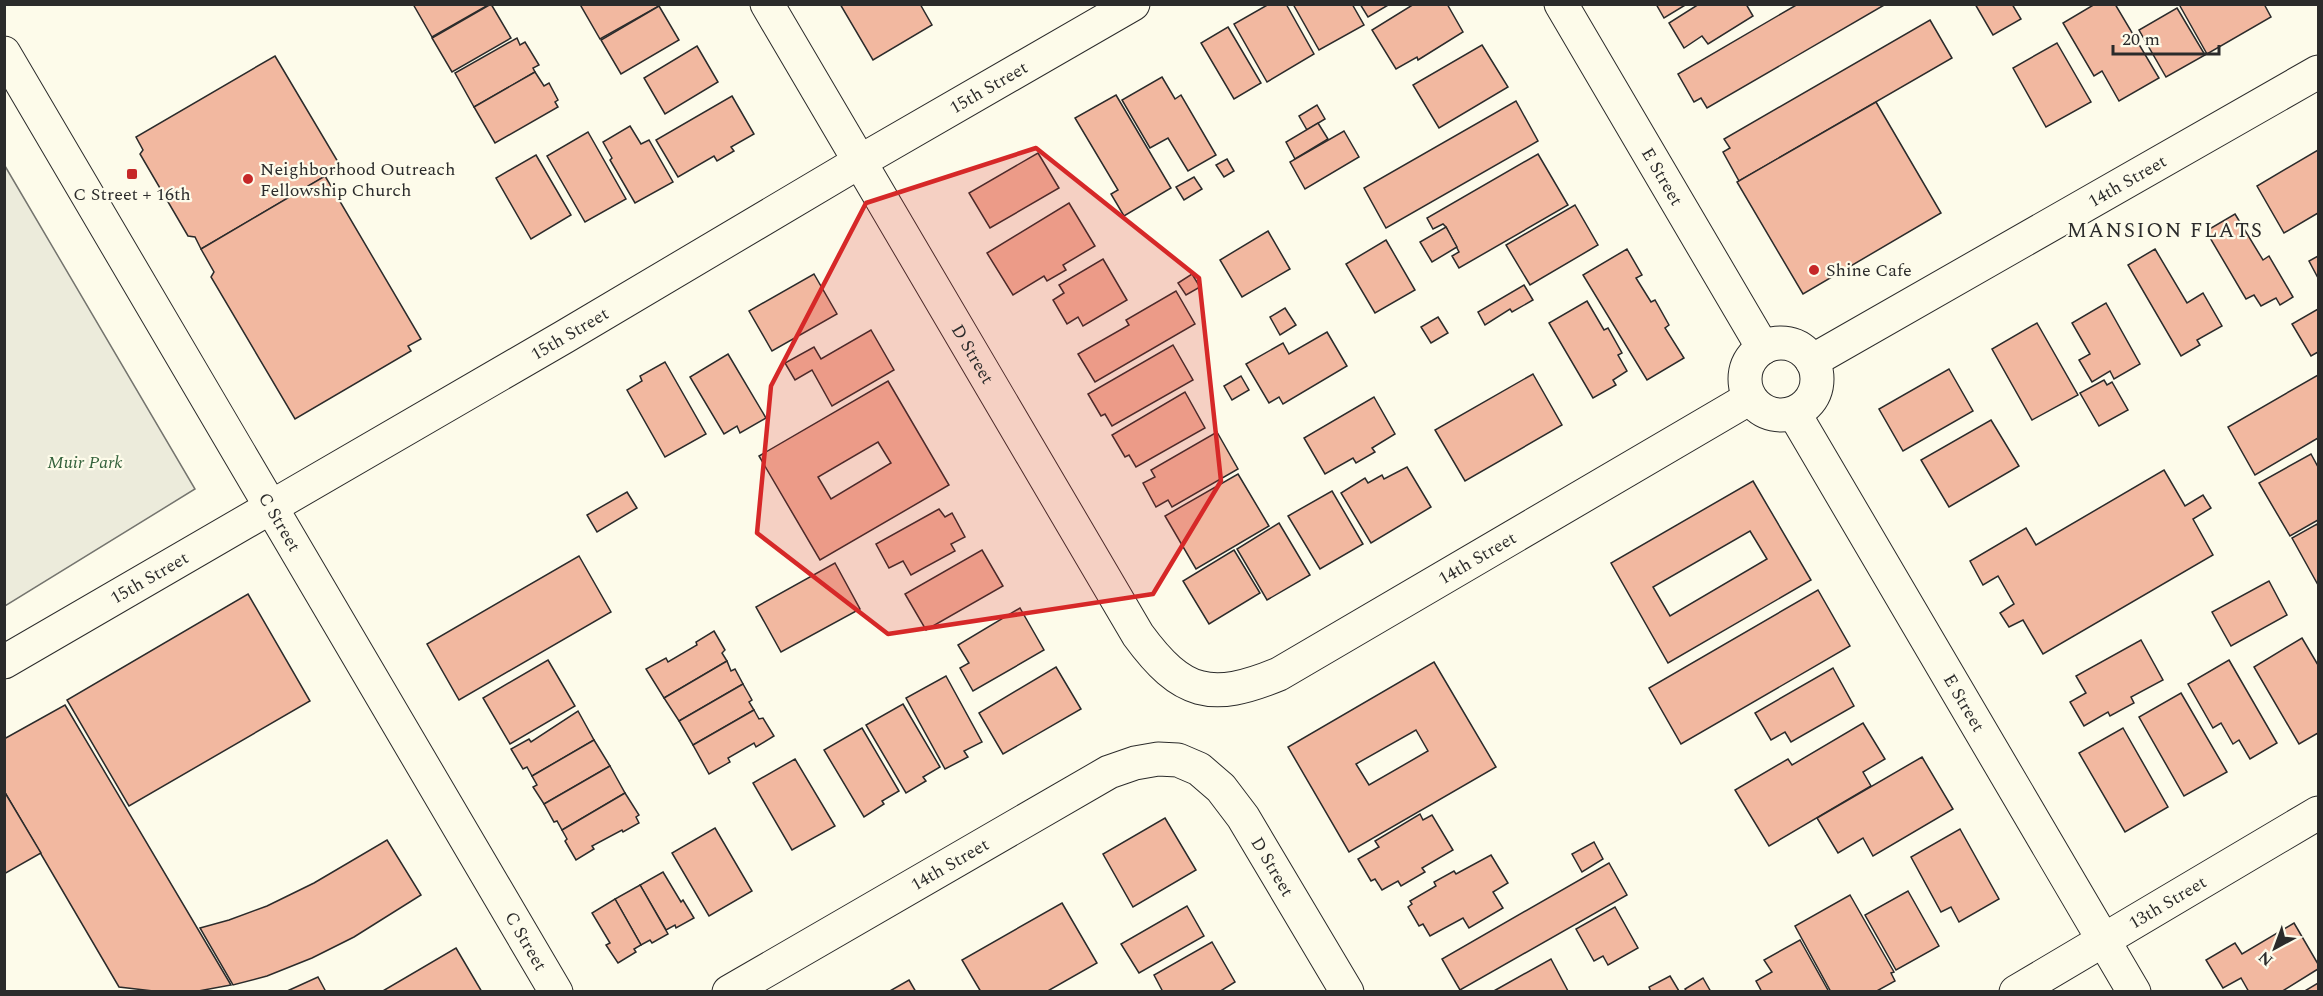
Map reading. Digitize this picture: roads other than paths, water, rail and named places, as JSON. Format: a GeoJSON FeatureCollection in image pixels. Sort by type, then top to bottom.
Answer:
{"type":"FeatureCollection","features":[{"type":"Feature","properties":{"kind":"street","name":"D Street"},"geometry":{"type":"LineString","coordinates":[[767,4],[1138,635],[1167,671],[1197,687]]}},
{"type":"Feature","properties":{"kind":"street","name":"15th Street"},"geometry":{"type":"LineString","coordinates":[[4,662],[564,338],[859,162],[1133,4]]}},
{"type":"Feature","properties":{"kind":"street","name":"E Street"},"geometry":{"type":"LineString","coordinates":[[1561,4],[1763,348]]}},
{"type":"Feature","properties":{"kind":"street","name":"C Street"},"geometry":{"type":"LineString","coordinates":[[4,53],[556,992]]}},
{"type":"Feature","properties":{"kind":"street","name":"14th Street"},"geometry":{"type":"LineString","coordinates":[[1812,361],[2319,72]]}},
{"type":"Feature","properties":{"kind":"street"},"geometry":{"type":"LineString","coordinates":[[1773,344],[1784,344],[1804,352],[1812,361],[1817,385],[1805,406],[1794,413],[1784,415],[1765,412],[1750,398],[1745,376],[1754,355],[1763,348],[1773,344]]}},
{"type":"Feature","properties":{"kind":"street","name":"14th Street"},"geometry":{"type":"LineString","coordinates":[[1197,687],[1212,690],[1233,689],[1279,674],[1750,398]]}},
{"type":"Feature","properties":{"kind":"street","name":"E Street"},"geometry":{"type":"LineString","coordinates":[[1794,413],[2134,992]]}},
{"type":"Feature","properties":{"kind":"street","name":"14th Street"},"geometry":{"type":"LineString","coordinates":[[729,992],[1109,772],[1135,763],[1158,759],[1178,760]]}},
{"type":"Feature","properties":{"kind":"street","name":"D Street"},"geometry":{"type":"LineString","coordinates":[[1178,760],[1199,769],[1221,788],[1243,817],[1347,992]]}},
{"type":"Feature","properties":{"kind":"street","name":"13th Street"},"geometry":{"type":"LineString","coordinates":[[2016,992],[2319,813]]}},
{"type":"Feature","properties":{"kind":"place","name":"C Street + 16th"},"geometry":{"type":"Point","coordinates":[132,174]}},
{"type":"Feature","properties":{"kind":"place","name":"Neighborhood Outreach Fellowship Church"},"geometry":{"type":"Point","coordinates":[248,179]}},
{"type":"Feature","properties":{"kind":"place","name":"Shine Cafe"},"geometry":{"type":"Point","coordinates":[1814,270]}},
{"type":"Feature","properties":{"kind":"district","name":"MANSION FLATS"},"geometry":{"type":"Point","coordinates":[2165,231]}},
{"type":"Feature","properties":{"kind":"park label","name":"Muir Park"},"geometry":{"type":"Point","coordinates":[85,462]}}]}
